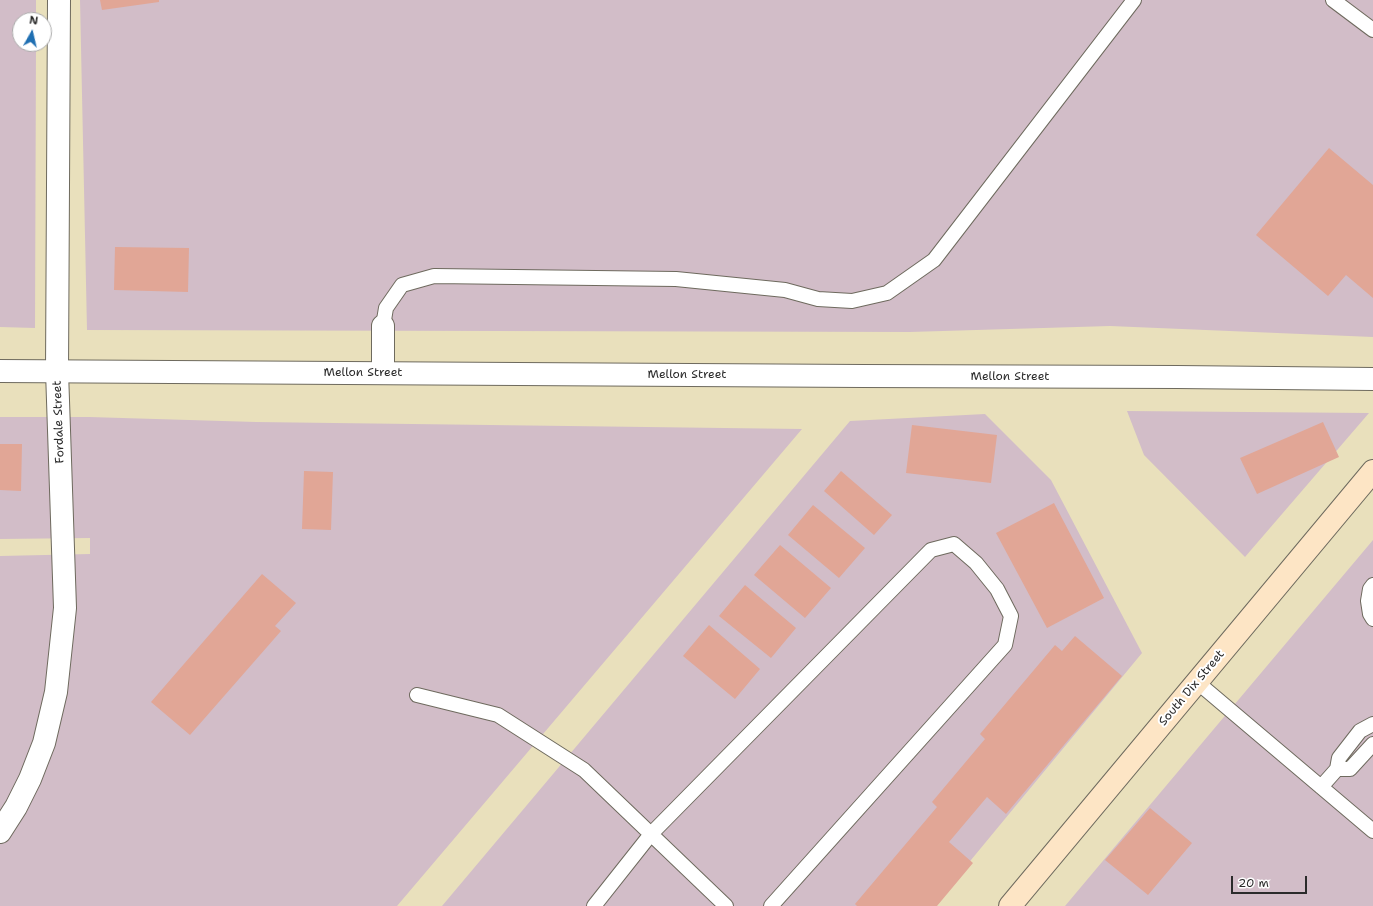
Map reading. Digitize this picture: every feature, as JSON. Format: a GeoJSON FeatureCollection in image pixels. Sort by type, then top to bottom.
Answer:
{"type":"FeatureCollection","features":[{"type":"Feature","properties":{"kind":"main road","name":"South Dix Street"},"geometry":{"type":"LineString","coordinates":[[1010,906],[1373,471]]}},
{"type":"Feature","properties":{"kind":"street","name":"Fordale Street"},"geometry":{"type":"LineString","coordinates":[[0,832],[16,807],[30,779],[44,743],[56,692],[65,608],[57,371],[59,0]]}},
{"type":"Feature","properties":{"kind":"street"},"geometry":{"type":"LineString","coordinates":[[383,326],[383,373]]}},
{"type":"Feature","properties":{"kind":"street","name":"Mellon Street"},"geometry":{"type":"LineString","coordinates":[[0,371],[1373,379]]}},
{"type":"Feature","properties":{"kind":"lane"},"geometry":{"type":"LineString","coordinates":[[383,326],[386,308],[402,285],[434,276],[676,279],[785,290],[818,299],[852,301],[887,294],[934,260],[1134,0]]}},
{"type":"Feature","properties":{"kind":"lane"},"geometry":{"type":"LineString","coordinates":[[1333,0],[1373,30]]}},
{"type":"Feature","properties":{"kind":"lane"},"geometry":{"type":"LineString","coordinates":[[594,906],[651,834],[931,550],[954,544],[976,563],[997,589],[1011,616],[1005,645],[771,906]]}},
{"type":"Feature","properties":{"kind":"lane"},"geometry":{"type":"LineString","coordinates":[[1373,585],[1370,589],[1368,601],[1370,614],[1373,619]]}},
{"type":"Feature","properties":{"kind":"lane"},"geometry":{"type":"LineString","coordinates":[[1197,682],[1373,831]]}},
{"type":"Feature","properties":{"kind":"lane"},"geometry":{"type":"LineString","coordinates":[[417,695],[498,715],[584,770],[726,906]]}},
{"type":"Feature","properties":{"kind":"lane"},"geometry":{"type":"LineString","coordinates":[[1321,787],[1337,769],[1339,758],[1360,731],[1373,724]]}},
{"type":"Feature","properties":{"kind":"lane"},"geometry":{"type":"LineString","coordinates":[[1337,769],[1350,768],[1373,744]]}},
{"type":"Feature","properties":{"kind":"shaded area"},"geometry":{"type":"Polygon","coordinates":[[[0,0],[36,0],[36,12],[12,12],[12,52],[36,52],[35,328],[0,327],[0,0]]]}},
{"type":"Feature","properties":{"kind":"shaded area"},"geometry":{"type":"Polygon","coordinates":[[[80,0],[1373,0],[1373,337],[1110,326],[909,332],[87,330],[80,0]]]}},
{"type":"Feature","properties":{"kind":"shaded area"},"geometry":{"type":"Polygon","coordinates":[[[1127,411],[1369,413],[1245,557],[1144,455],[1127,411]]]}},
{"type":"Feature","properties":{"kind":"shaded area"},"geometry":{"type":"Polygon","coordinates":[[[985,414],[1051,480],[1142,653],[933,906],[442,906],[850,421],[985,414]]]}},
{"type":"Feature","properties":{"kind":"shaded area"},"geometry":{"type":"Polygon","coordinates":[[[0,417],[89,417],[256,422],[802,429],[397,906],[0,906],[0,556],[90,554],[90,538],[0,539],[0,417]]]}},
{"type":"Feature","properties":{"kind":"shaded area"},"geometry":{"type":"Polygon","coordinates":[[[1373,540],[1373,906],[1065,906],[1213,730],[1373,540]]]}},
{"type":"Feature","properties":{"kind":"building"},"geometry":{"type":"Polygon","coordinates":[[[100,0],[159,0],[159,2],[102,10],[100,0]]]}},
{"type":"Feature","properties":{"kind":"building"},"geometry":{"type":"Polygon","coordinates":[[[1329,148],[1373,185],[1373,298],[1346,275],[1328,296],[1256,235],[1329,148]]]}},
{"type":"Feature","properties":{"kind":"building"},"geometry":{"type":"Polygon","coordinates":[[[115,247],[189,248],[188,292],[114,290],[115,247]]]}},
{"type":"Feature","properties":{"kind":"building"},"geometry":{"type":"Polygon","coordinates":[[[1323,422],[1339,457],[1257,494],[1240,458],[1323,422]]]}},
{"type":"Feature","properties":{"kind":"building"},"geometry":{"type":"Polygon","coordinates":[[[912,425],[997,435],[991,483],[906,473],[912,425]]]}},
{"type":"Feature","properties":{"kind":"building"},"geometry":{"type":"Polygon","coordinates":[[[0,444],[22,444],[21,491],[0,490],[0,444]]]}},
{"type":"Feature","properties":{"kind":"building"},"geometry":{"type":"Polygon","coordinates":[[[304,471],[333,472],[331,530],[302,529],[304,471]]]}},
{"type":"Feature","properties":{"kind":"building"},"geometry":{"type":"Polygon","coordinates":[[[841,471],[892,515],[874,535],[824,491],[841,471]]]}},
{"type":"Feature","properties":{"kind":"building"},"geometry":{"type":"Polygon","coordinates":[[[1054,503],[1104,598],[1047,628],[996,533],[1054,503]]]}},
{"type":"Feature","properties":{"kind":"building"},"geometry":{"type":"Polygon","coordinates":[[[813,505],[865,548],[839,578],[788,535],[813,505]]]}},
{"type":"Feature","properties":{"kind":"building"},"geometry":{"type":"Polygon","coordinates":[[[780,545],[831,588],[805,618],[754,575],[780,545]]]}},
{"type":"Feature","properties":{"kind":"building"},"geometry":{"type":"Polygon","coordinates":[[[262,574],[296,603],[275,626],[281,631],[190,735],[151,702],[262,574]]]}},
{"type":"Feature","properties":{"kind":"building"},"geometry":{"type":"Polygon","coordinates":[[[745,585],[796,628],[771,658],[719,616],[745,585]]]}},
{"type":"Feature","properties":{"kind":"building"},"geometry":{"type":"Polygon","coordinates":[[[709,625],[760,669],[735,699],[683,656],[709,625]]]}},
{"type":"Feature","properties":{"kind":"building"},"geometry":{"type":"Polygon","coordinates":[[[1075,636],[1122,676],[1006,814],[987,797],[949,842],[973,863],[937,906],[857,906],[855,904],[937,807],[932,802],[985,739],[980,734],[1055,645],[1062,651],[1075,636]]]}},
{"type":"Feature","properties":{"kind":"building"},"geometry":{"type":"Polygon","coordinates":[[[1150,808],[1192,843],[1148,895],[1105,860],[1150,808]]]}}]}
